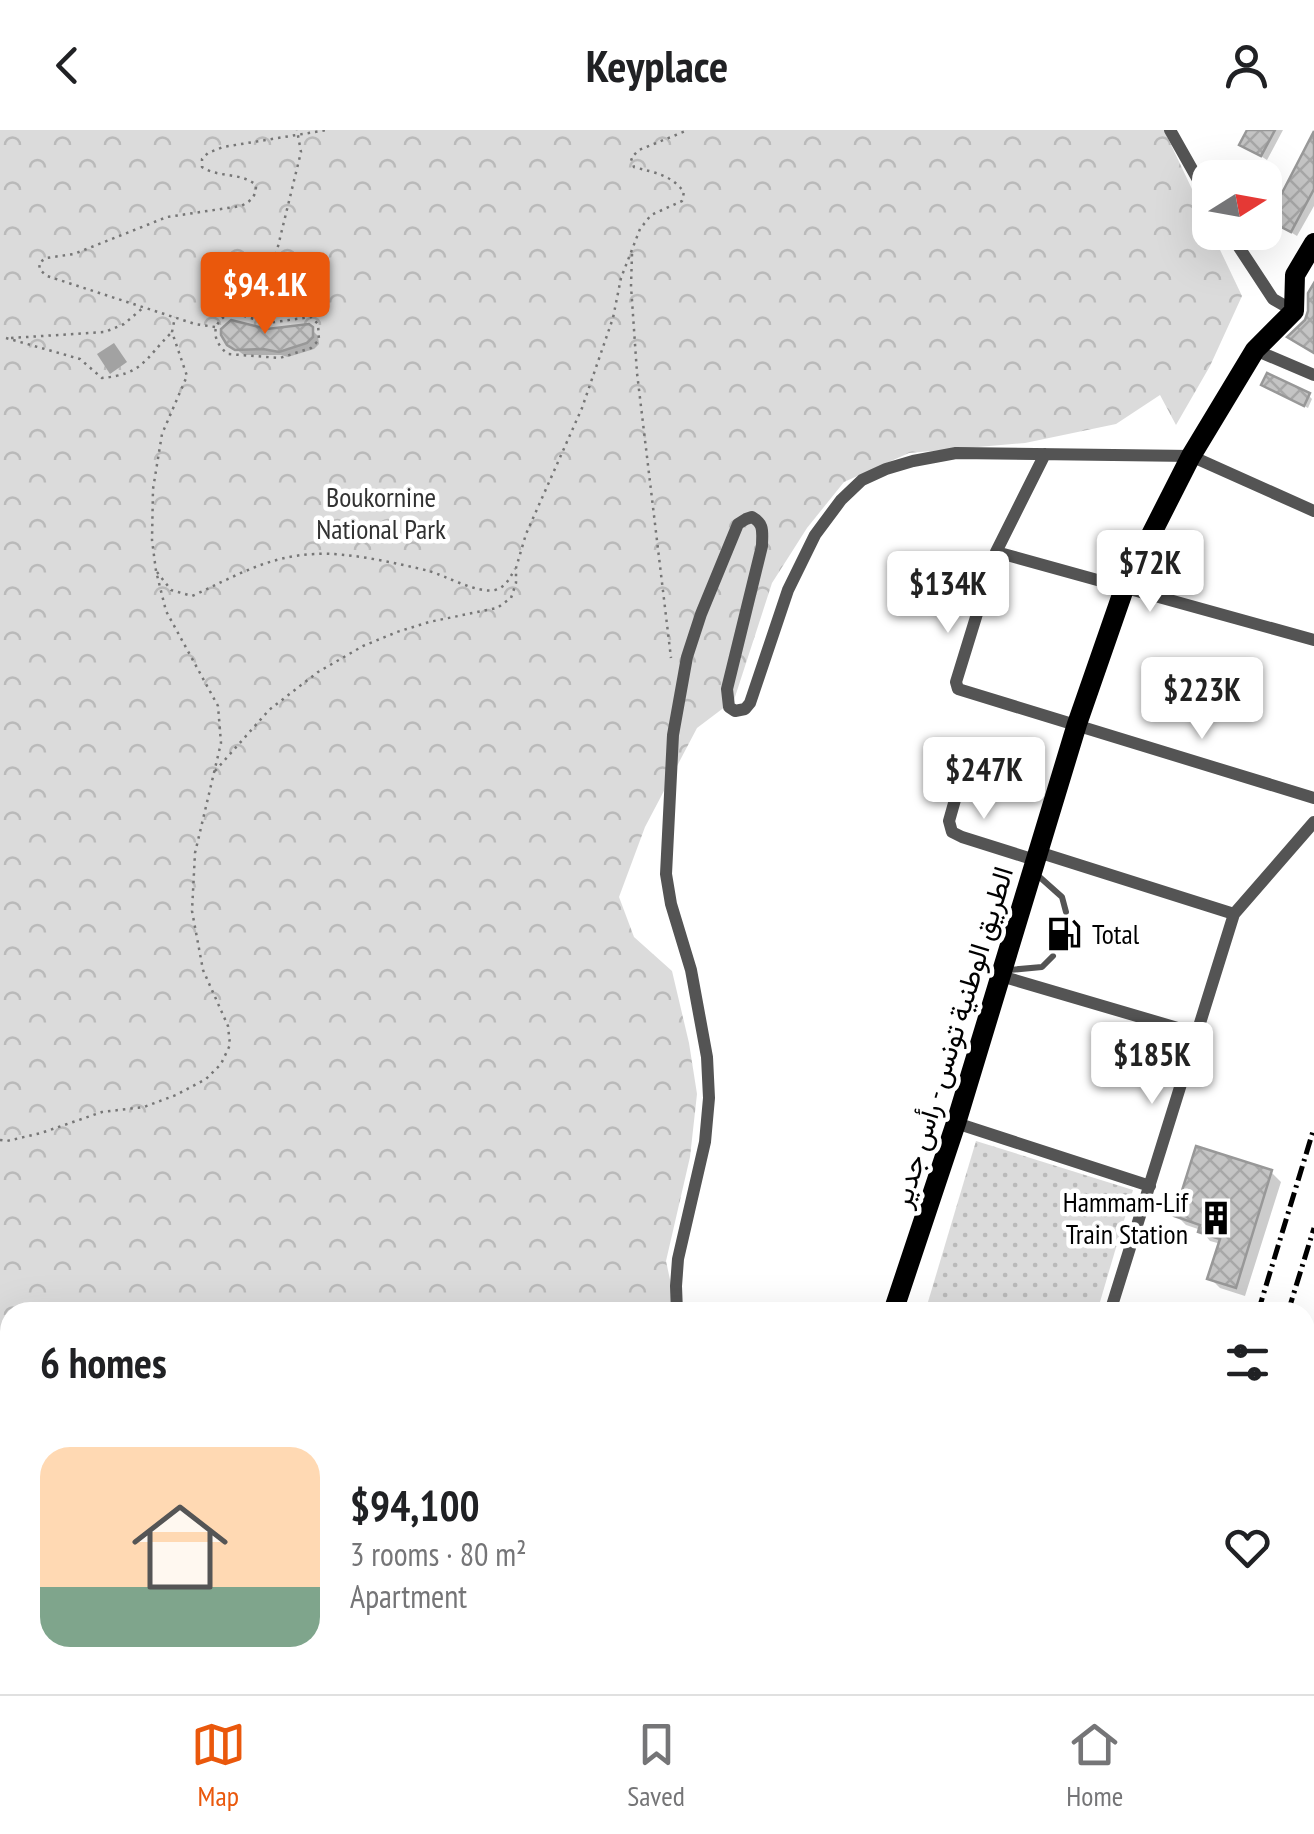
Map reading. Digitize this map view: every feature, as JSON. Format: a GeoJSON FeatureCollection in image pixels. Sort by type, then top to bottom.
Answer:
{"type":"FeatureCollection","features":[{"type":"Feature","properties":{"kind":"main road"},"geometry":{"type":"LineString","coordinates":[[1294,311],[1294,276],[1314,243]]}},
{"type":"Feature","properties":{"kind":"main road","name":"الطريق الوطنية تونس - رأس جدير"},"geometry":{"type":"LineString","coordinates":[[897,1302],[1125,586],[1191,456],[1255,350],[1294,311]]}},
{"type":"Feature","properties":{"kind":"street"},"geometry":{"type":"LineString","coordinates":[[1170,130],[1192,169]]}},
{"type":"Feature","properties":{"kind":"street"},"geometry":{"type":"LineString","coordinates":[[1241,250],[1273,299],[1294,311]]}},
{"type":"Feature","properties":{"kind":"street"},"geometry":{"type":"LineString","coordinates":[[1255,350],[1314,375]]}},
{"type":"Feature","properties":{"kind":"street"},"geometry":{"type":"LineString","coordinates":[[678,1302],[678,1259],[705,1142],[708,1098],[707,1057],[691,970],[670,904],[666,874],[673,734],[687,657],[738,524],[752,517],[763,528],[727,689],[729,707],[735,711],[744,710],[750,703],[788,590],[815,535],[840,500],[862,480],[886,469],[956,454],[1191,456],[1314,510]]}},
{"type":"Feature","properties":{"kind":"street"},"geometry":{"type":"LineString","coordinates":[[1045,454],[996,552],[956,686],[960,691],[1314,798]]}},
{"type":"Feature","properties":{"kind":"street"},"geometry":{"type":"LineString","coordinates":[[996,552],[1314,640]]}},
{"type":"Feature","properties":{"kind":"street"},"geometry":{"type":"LineString","coordinates":[[964,768],[948,821],[952,832],[962,838],[1234,914]]}},
{"type":"Feature","properties":{"kind":"street"},"geometry":{"type":"LineString","coordinates":[[1113,1302],[1234,914],[1314,822]]}},
{"type":"Feature","properties":{"kind":"street"},"geometry":{"type":"LineString","coordinates":[[1002,973],[1198,1034]]}},
{"type":"Feature","properties":{"kind":"street"},"geometry":{"type":"LineString","coordinates":[[956,1123],[1150,1186]]}},
{"type":"Feature","properties":{"kind":"lane"},"geometry":{"type":"LineString","coordinates":[[1035,861],[1062,897],[1066,912]]}},
{"type":"Feature","properties":{"kind":"lane"},"geometry":{"type":"LineString","coordinates":[[1002,973],[1042,967],[1054,956]]}},
{"type":"Feature","properties":{"kind":"path"},"geometry":{"type":"LineString","coordinates":[[214,327],[47,276],[39,263],[46,258],[74,254],[168,217],[250,202],[256,185],[250,179],[209,172],[202,166],[208,153],[297,132],[327,130]]}},
{"type":"Feature","properties":{"kind":"path"},"geometry":{"type":"LineString","coordinates":[[156,571],[171,590],[192,596],[250,567],[286,556],[318,553],[357,556],[428,571],[490,591],[506,586],[582,408],[640,229],[651,215],[682,201],[684,192],[676,182],[662,173],[634,167],[632,158],[638,150],[688,130]]}},
{"type":"Feature","properties":{"kind":"path"},"geometry":{"type":"LineString","coordinates":[[260,322],[301,152],[297,132]]}},
{"type":"Feature","properties":{"kind":"path"},"geometry":{"type":"LineString","coordinates":[[633,247],[631,286],[637,373],[672,666]]}},
{"type":"Feature","properties":{"kind":"path"},"geometry":{"type":"LineString","coordinates":[[0,340],[106,332],[124,324],[144,307]]}},
{"type":"Feature","properties":{"kind":"path"},"geometry":{"type":"LineString","coordinates":[[229,314],[260,322],[311,318],[318,324],[319,340],[310,348],[280,358],[235,356],[222,350],[215,337],[214,327],[229,314]]}},
{"type":"Feature","properties":{"kind":"path"},"geometry":{"type":"LineString","coordinates":[[0,1140],[41,1133],[102,1112],[144,1107],[176,1095],[206,1079],[222,1064],[230,1045],[228,1026],[203,970],[192,910],[195,853],[221,743],[218,706],[166,611],[152,540],[153,489],[162,434],[186,376],[172,332],[175,317]]}},
{"type":"Feature","properties":{"kind":"path"},"geometry":{"type":"LineString","coordinates":[[6,338],[80,359],[102,378],[128,374],[141,366],[172,332]]}},
{"type":"Feature","properties":{"kind":"path"},"geometry":{"type":"LineString","coordinates":[[215,771],[269,710],[318,672],[363,646],[398,632],[498,608],[511,598],[516,568]]}},
{"type":"Feature","properties":{"kind":"green space","name":"Boukornine National Park"},"geometry":{"type":"Polygon","coordinates":[[[0,130],[1164,130],[1192,189],[1192,250],[1220,250],[1242,296],[1210,366],[1176,425],[1160,395],[1116,424],[1025,443],[909,453],[844,482],[807,528],[772,583],[734,700],[697,728],[645,827],[619,897],[634,937],[672,971],[697,1094],[690,1157],[666,1261],[675,1302],[0,1302],[0,130]]]}},
{"type":"Feature","properties":{"kind":"green space"},"geometry":{"type":"Polygon","coordinates":[[[976,1141],[1133,1190],[1100,1302],[928,1302],[976,1141]]]}},
{"type":"Feature","properties":{"kind":"shaded area"},"geometry":{"type":"Polygon","coordinates":[[[114,343],[127,362],[110,374],[97,354],[114,343]]]}},
{"type":"Feature","properties":{"kind":"building"},"geometry":{"type":"Polygon","coordinates":[[[1247,130],[1275,130],[1261,156],[1239,145],[1247,130]]]}},
{"type":"Feature","properties":{"kind":"building"},"geometry":{"type":"Polygon","coordinates":[[[1314,131],[1314,189],[1291,232],[1282,227],[1282,193],[1314,131]]]}},
{"type":"Feature","properties":{"kind":"building"},"geometry":{"type":"Polygon","coordinates":[[[1314,283],[1314,353],[1287,337],[1305,320],[1308,293],[1314,283]]]}},
{"type":"Feature","properties":{"kind":"building"},"geometry":{"type":"Polygon","coordinates":[[[231,320],[267,329],[309,324],[313,337],[307,343],[279,352],[235,350],[221,335],[221,329],[231,320]]]}},
{"type":"Feature","properties":{"kind":"building"},"geometry":{"type":"Polygon","coordinates":[[[1267,373],[1310,393],[1304,406],[1261,385],[1267,373]]]}},
{"type":"Feature","properties":{"kind":"building","name":"Hammam-Lif Train Station"},"geometry":{"type":"Polygon","coordinates":[[[1196,1146],[1272,1170],[1236,1288],[1207,1279],[1220,1239],[1198,1232],[1200,1225],[1174,1216],[1196,1146]]]}},
{"type":"Feature","properties":{"kind":"railway"},"geometry":{"type":"LineString","coordinates":[[1261,1302],[1314,1128]]}},
{"type":"Feature","properties":{"kind":"railway"},"geometry":{"type":"LineString","coordinates":[[1291,1302],[1314,1228]]}},
{"type":"Feature","properties":{"kind":"place","name":"Total"},"geometry":{"type":"Point","coordinates":[1064,934]}},
{"type":"Feature","properties":{"kind":"place","name":"Hammam-Lif Train Station"},"geometry":{"type":"Point","coordinates":[1216,1218]}}]}
